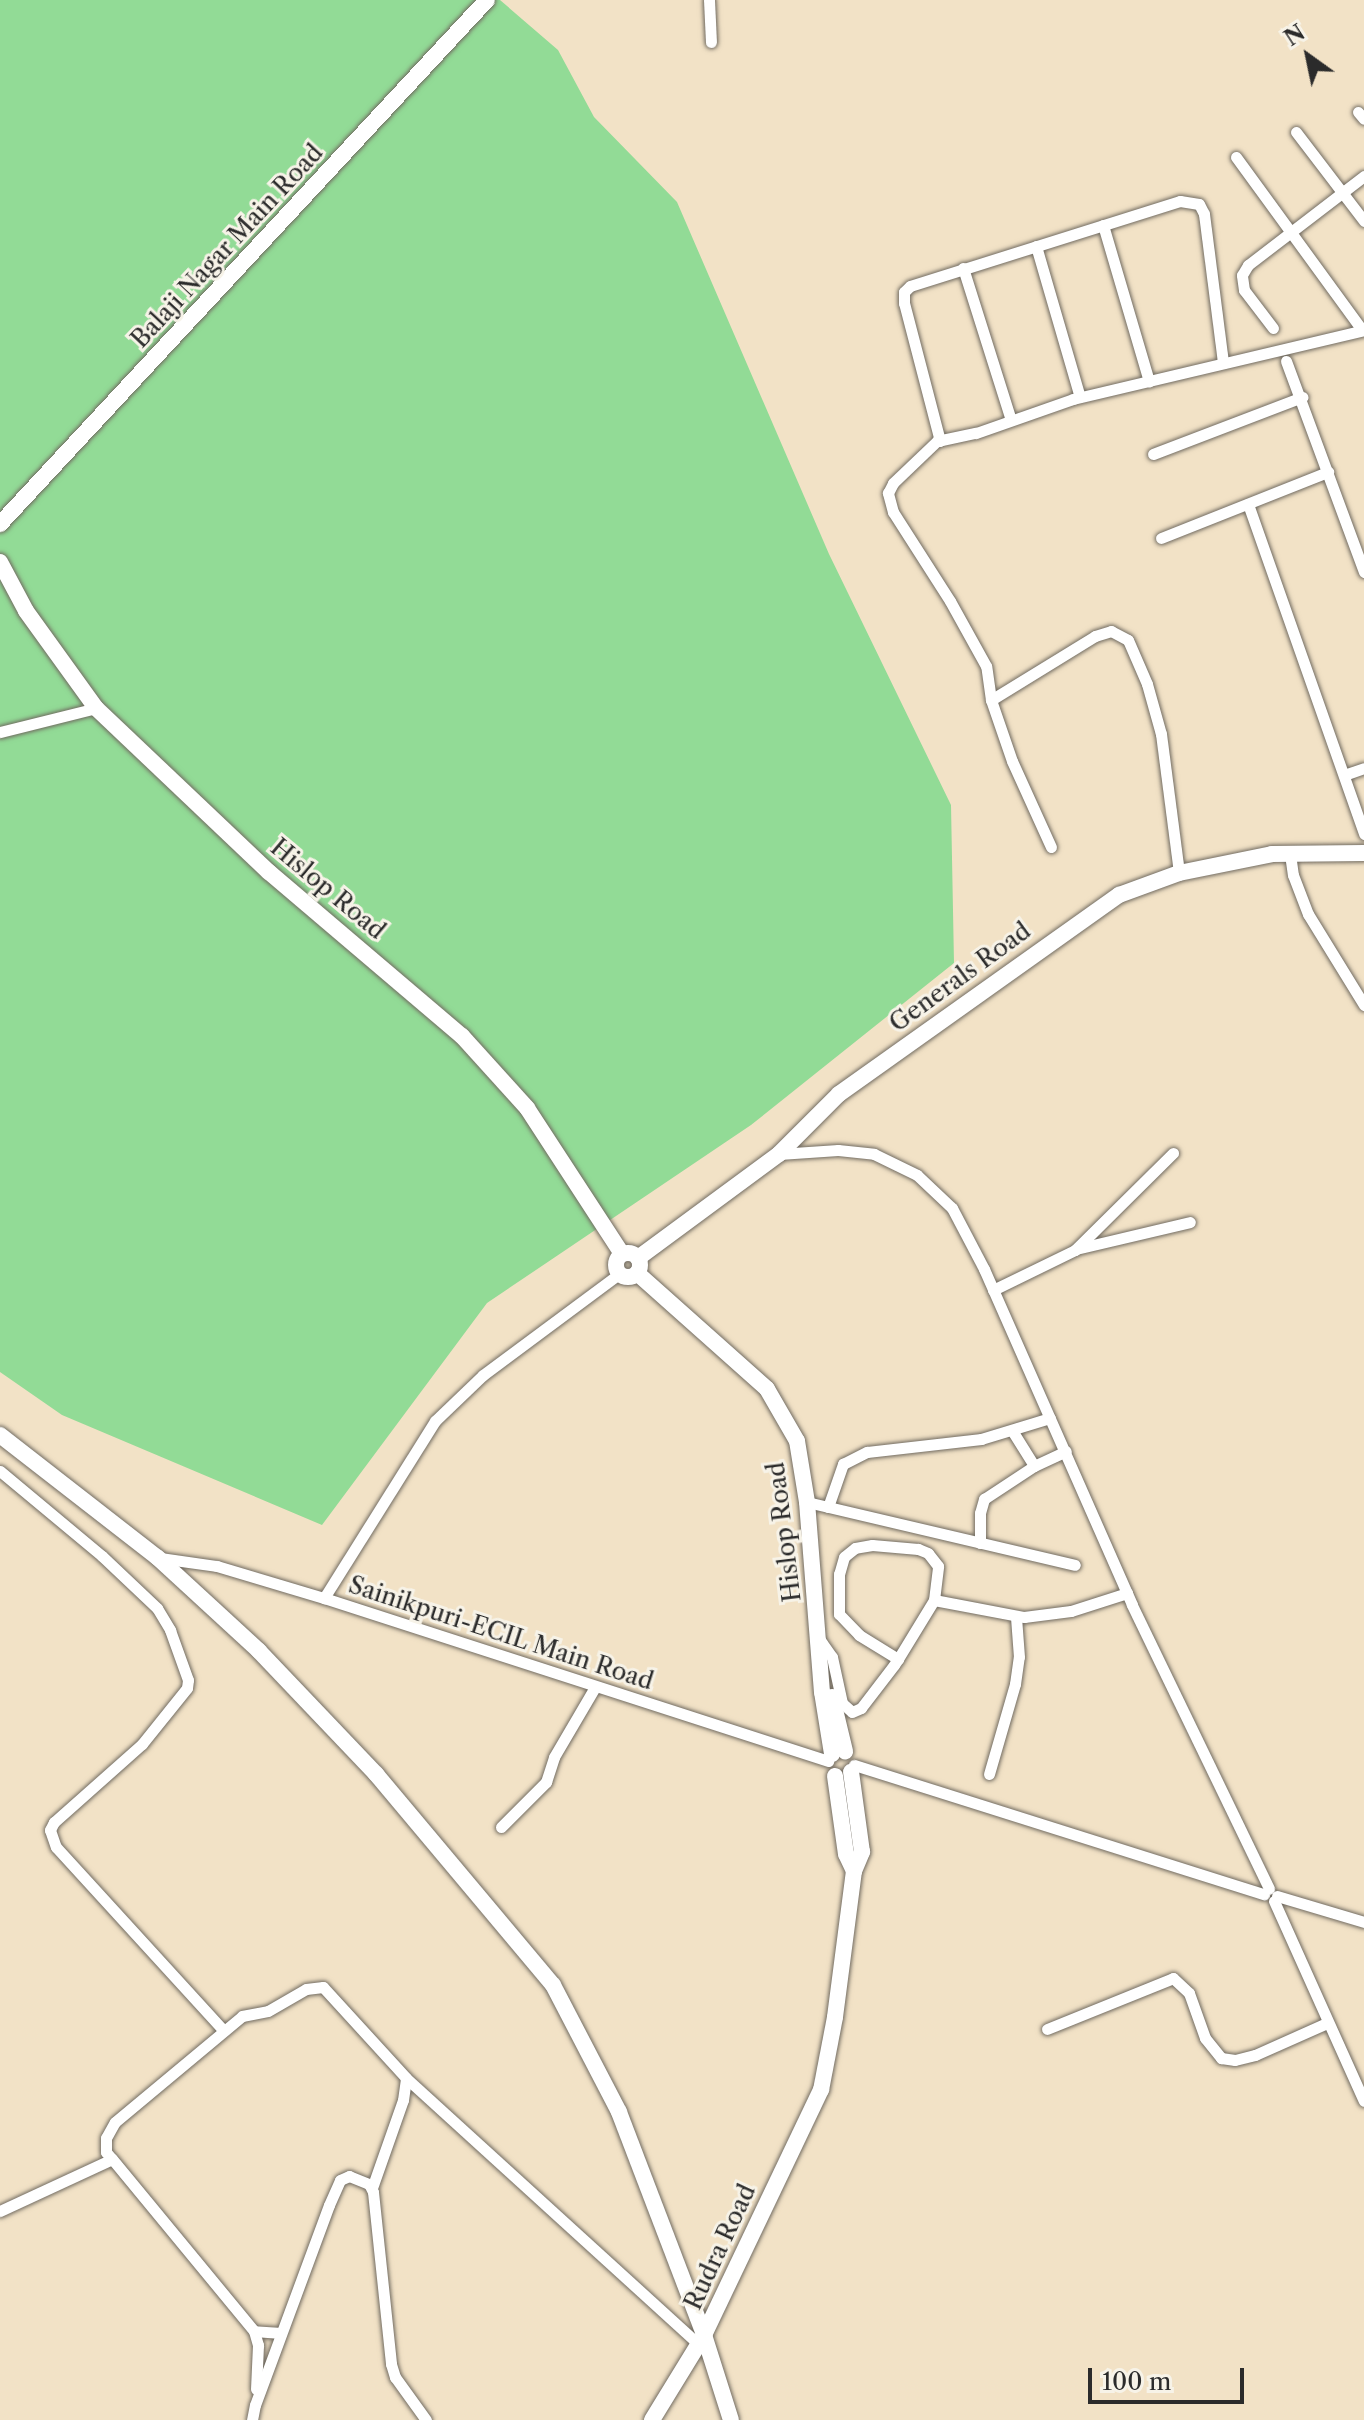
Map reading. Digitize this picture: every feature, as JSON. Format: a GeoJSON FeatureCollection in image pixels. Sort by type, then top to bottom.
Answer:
{"type":"FeatureCollection","features":[{"type":"Feature","properties":{"kind":"street","name":"Balaji Nagar Main Road"},"geometry":{"type":"LineString","coordinates":[[0,524],[487,0]]}},
{"type":"Feature","properties":{"kind":"street"},"geometry":{"type":"LineString","coordinates":[[709,0],[711,42]]}},
{"type":"Feature","properties":{"kind":"street"},"geometry":{"type":"LineString","coordinates":[[1296,132],[1364,221]]}},
{"type":"Feature","properties":{"kind":"street"},"geometry":{"type":"LineString","coordinates":[[1051,847],[1012,761],[991,700],[986,666],[890,505],[888,493],[893,483],[940,441],[1080,397],[1363,330],[1236,157]]}},
{"type":"Feature","properties":{"kind":"street"},"geometry":{"type":"LineString","coordinates":[[1273,328],[1244,290],[1242,275],[1248,265],[1364,176]]}},
{"type":"Feature","properties":{"kind":"street"},"geometry":{"type":"LineString","coordinates":[[940,441],[904,303],[904,292],[910,286],[1180,201],[1199,204],[1204,214],[1223,363]]}},
{"type":"Feature","properties":{"kind":"street"},"geometry":{"type":"LineString","coordinates":[[1103,225],[1149,381]]}},
{"type":"Feature","properties":{"kind":"street"},"geometry":{"type":"LineString","coordinates":[[1036,246],[1080,397]]}},
{"type":"Feature","properties":{"kind":"street"},"geometry":{"type":"LineString","coordinates":[[963,268],[1011,420]]}},
{"type":"Feature","properties":{"kind":"street"},"geometry":{"type":"LineString","coordinates":[[1286,361],[1302,397],[1364,572]]}},
{"type":"Feature","properties":{"kind":"street"},"geometry":{"type":"LineString","coordinates":[[1153,454],[1302,397]]}},
{"type":"Feature","properties":{"kind":"street"},"geometry":{"type":"LineString","coordinates":[[1161,538],[1328,472]]}},
{"type":"Feature","properties":{"kind":"street"},"geometry":{"type":"LineString","coordinates":[[1248,504],[1364,834]]}},
{"type":"Feature","properties":{"kind":"street","name":"Hislop Road"},"geometry":{"type":"LineString","coordinates":[[0,562],[26,611],[96,708],[269,872],[462,1036],[527,1108],[632,1262],[767,1389],[797,1441],[807,1502],[823,1669],[823,1702],[862,1852],[854,1871],[835,2017],[821,2090]]}},
{"type":"Feature","properties":{"kind":"street"},"geometry":{"type":"LineString","coordinates":[[991,700],[1095,636],[1111,631],[1128,640],[1147,684],[1161,734],[1179,873]]}},
{"type":"Feature","properties":{"kind":"street"},"geometry":{"type":"LineString","coordinates":[[0,732],[96,708]]}},
{"type":"Feature","properties":{"kind":"street"},"geometry":{"type":"LineString","coordinates":[[1344,775],[1364,768]]}},
{"type":"Feature","properties":{"kind":"street","name":"Generals Road"},"geometry":{"type":"LineString","coordinates":[[632,1262],[779,1154],[839,1094],[1119,895],[1179,873],[1290,854],[1364,853]]}},
{"type":"Feature","properties":{"kind":"street"},"geometry":{"type":"LineString","coordinates":[[1290,854],[1293,875],[1308,914],[1364,1005]]}},
{"type":"Feature","properties":{"kind":"street"},"geometry":{"type":"LineString","coordinates":[[779,1154],[856,1150],[874,1154],[917,1175],[952,1208],[993,1290],[1127,1593],[1271,1895],[1364,2101]]}},
{"type":"Feature","properties":{"kind":"street"},"geometry":{"type":"LineString","coordinates":[[1075,1250],[1173,1153]]}},
{"type":"Feature","properties":{"kind":"street"},"geometry":{"type":"LineString","coordinates":[[993,1290],[1075,1250],[1190,1222]]}},
{"type":"Feature","properties":{"kind":"street"},"geometry":{"type":"LineString","coordinates":[[324,1598],[435,1421],[483,1375],[619,1274],[616,1263],[632,1262]]}},
{"type":"Feature","properties":{"kind":"street"},"geometry":{"type":"LineString","coordinates":[[828,1507],[843,1464],[867,1452],[947,1444],[1013,1432],[1050,1418]]}},
{"type":"Feature","properties":{"kind":"street"},"geometry":{"type":"LineString","coordinates":[[1013,1432],[1034,1466]]}},
{"type":"Feature","properties":{"kind":"street"},"geometry":{"type":"LineString","coordinates":[[0,1435],[158,1558],[259,1651],[376,1774],[553,1985],[619,2112],[731,2420]]}},
{"type":"Feature","properties":{"kind":"street"},"geometry":{"type":"LineString","coordinates":[[980,1543],[984,1499],[1034,1466],[1066,1451]]}},
{"type":"Feature","properties":{"kind":"street"},"geometry":{"type":"LineString","coordinates":[[0,1471],[102,1556],[157,1608],[170,1630],[188,1680],[187,1688],[142,1744],[54,1822],[50,1830],[56,1847],[223,2030]]}},
{"type":"Feature","properties":{"kind":"street"},"geometry":{"type":"LineString","coordinates":[[807,1502],[1075,1565]]}},
{"type":"Feature","properties":{"kind":"street"},"geometry":{"type":"LineString","coordinates":[[820,1640],[832,1657],[842,1703],[852,1712],[861,1708],[898,1659],[934,1600],[938,1566],[928,1553],[904,1546],[855,1548],[844,1557],[836,1609],[859,1635],[898,1659]]}},
{"type":"Feature","properties":{"kind":"street","name":"Sainikpuri-ECIL Main Road"},"geometry":{"type":"LineString","coordinates":[[158,1558],[217,1566],[324,1598],[595,1687],[1364,1922]]}},
{"type":"Feature","properties":{"kind":"street"},"geometry":{"type":"LineString","coordinates":[[934,1600],[1016,1617],[1071,1611],[1127,1593]]}},
{"type":"Feature","properties":{"kind":"street"},"geometry":{"type":"LineString","coordinates":[[989,1774],[1015,1684],[1019,1657],[1016,1617]]}},
{"type":"Feature","properties":{"kind":"street"},"geometry":{"type":"LineString","coordinates":[[501,1827],[546,1782],[554,1757],[595,1687]]}},
{"type":"Feature","properties":{"kind":"street"},"geometry":{"type":"LineString","coordinates":[[1047,2029],[1173,1978],[1189,1993],[1205,2038],[1221,2058],[1235,2060],[1255,2055],[1327,2023]]}},
{"type":"Feature","properties":{"kind":"street"},"geometry":{"type":"LineString","coordinates":[[252,2420],[258,2359],[254,2331],[106,2152],[106,2138],[115,2122],[223,2030],[242,2016],[268,2011],[306,1989],[323,1987],[406,2078],[702,2340]]}},
{"type":"Feature","properties":{"kind":"street"},"geometry":{"type":"LineString","coordinates":[[406,2078],[403,2100],[372,2188],[391,2364],[395,2377],[426,2420]]}},
{"type":"Feature","properties":{"kind":"street","name":"Rudra Road"},"geometry":{"type":"LineString","coordinates":[[652,2420],[702,2340],[821,2090]]}},
{"type":"Feature","properties":{"kind":"street"},"geometry":{"type":"LineString","coordinates":[[0,2211],[112,2159]]}},
{"type":"Feature","properties":{"kind":"street"},"geometry":{"type":"LineString","coordinates":[[255,2405],[340,2180],[356,2177],[372,2188]]}},
{"type":"Feature","properties":{"kind":"street"},"geometry":{"type":"LineString","coordinates":[[254,2331],[272,2335],[281,2333]]}},
{"type":"Feature","properties":{"kind":"green space"},"geometry":{"type":"Polygon","coordinates":[[[0,0],[500,0],[558,50],[594,117],[677,202],[829,554],[951,805],[954,963],[751,1125],[487,1303],[322,1525],[62,1415],[0,1372],[0,0]]]}}]}
